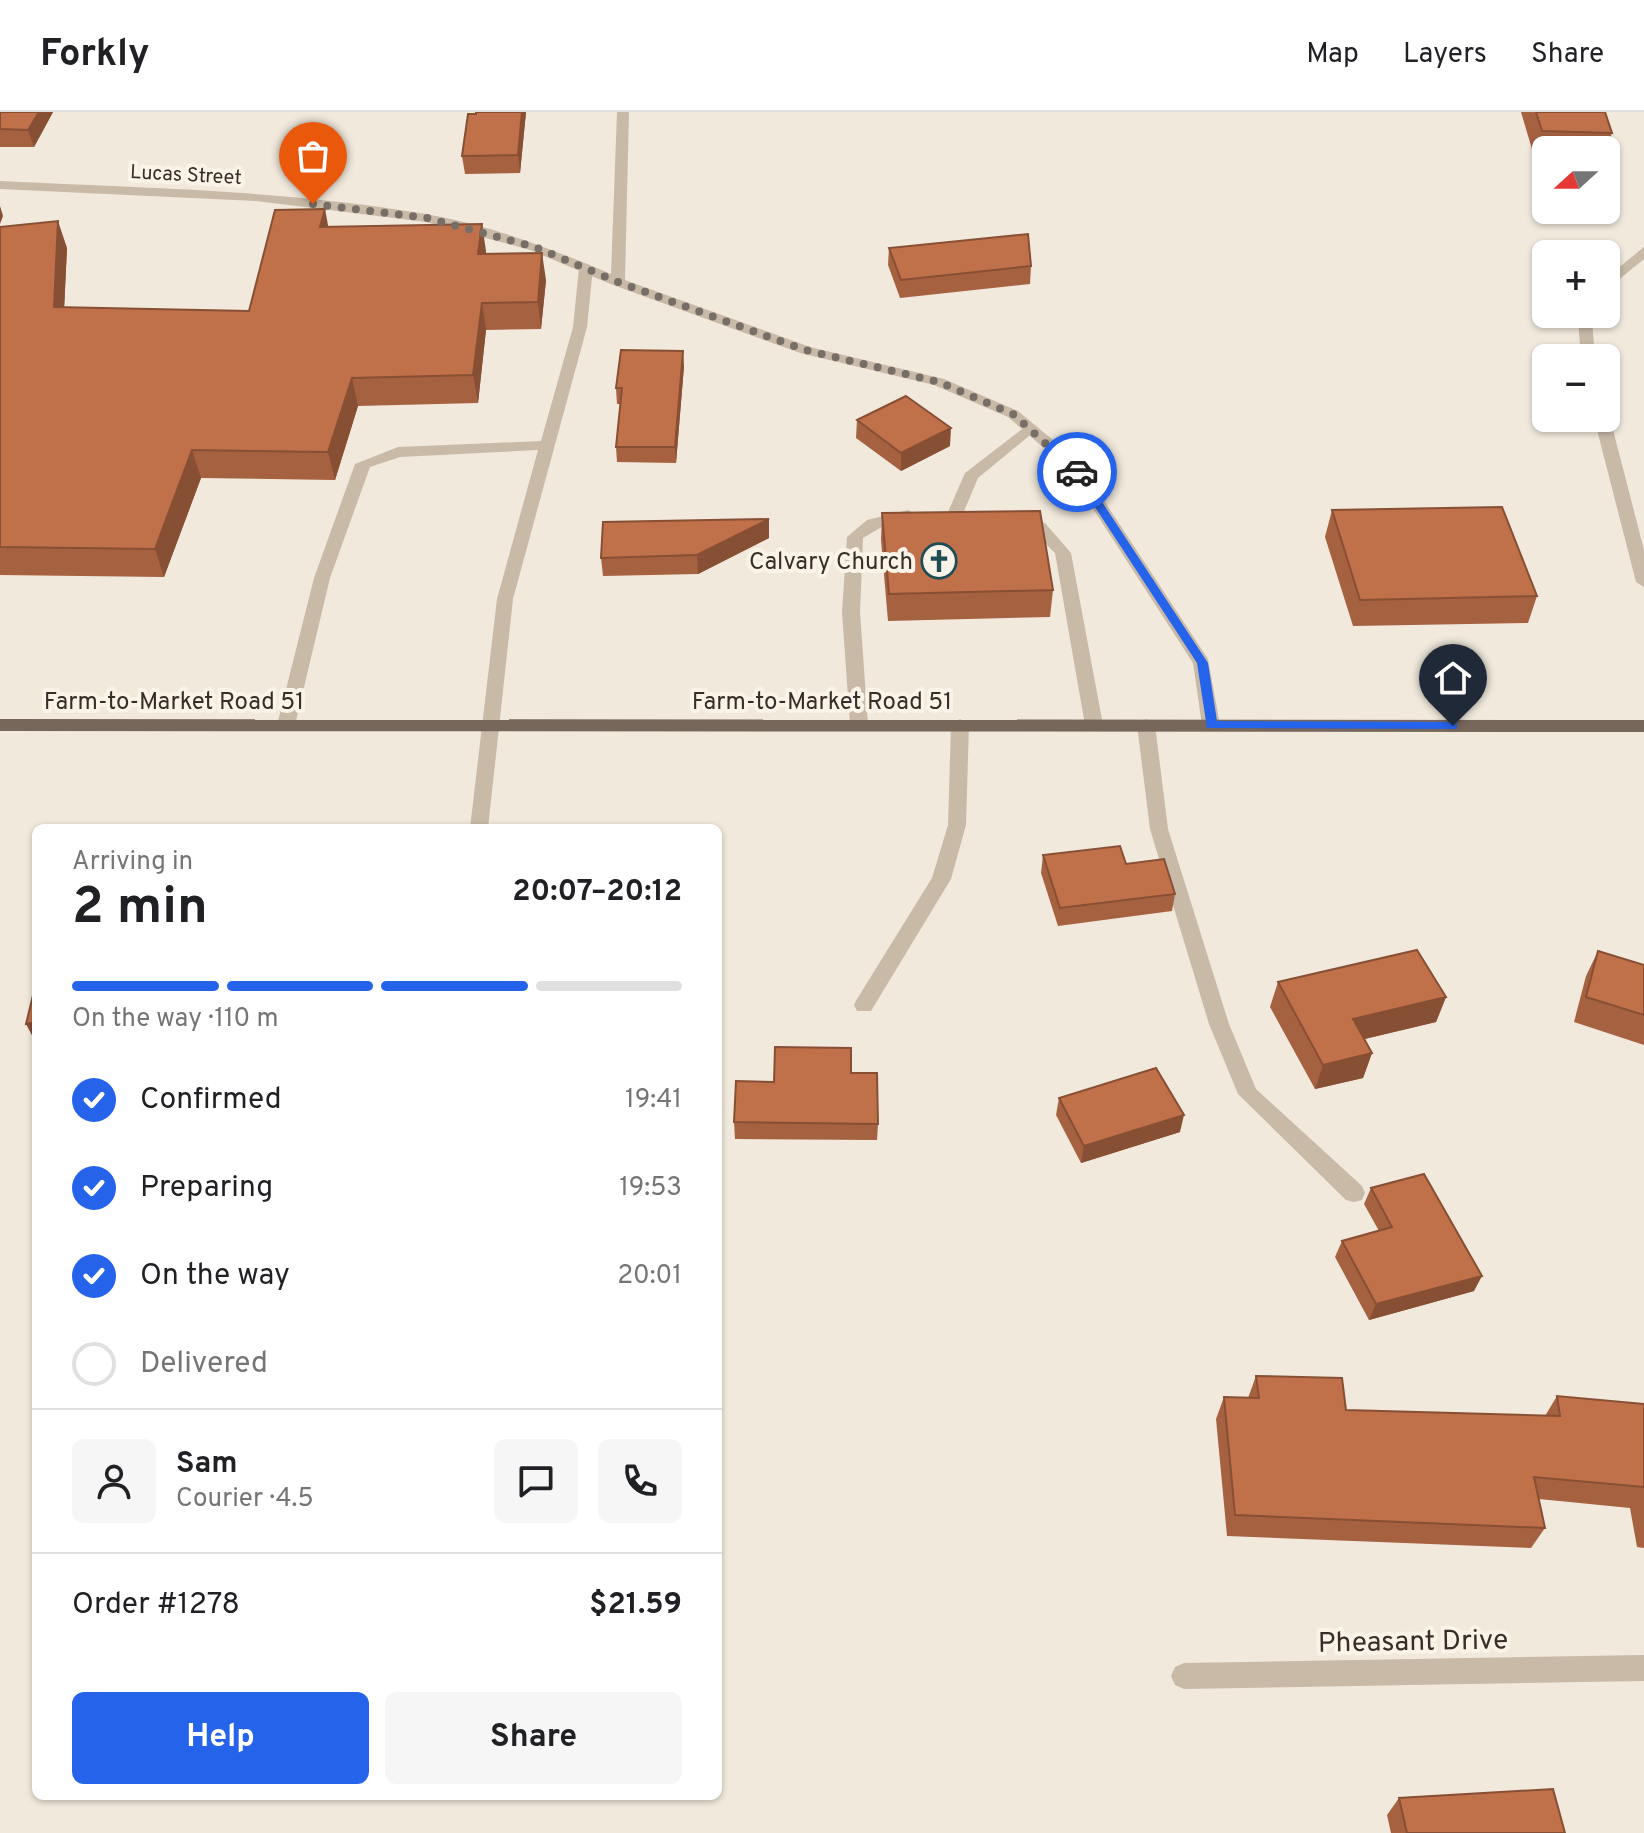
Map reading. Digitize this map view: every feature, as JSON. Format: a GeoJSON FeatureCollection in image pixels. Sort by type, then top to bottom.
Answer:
{"type":"FeatureCollection","features":[{"type":"Feature","properties":{"kind":"main road","name":"Farm-to-Market Road 51"},"geometry":{"type":"LineString","coordinates":[[0,725],[1644,726]]}},
{"type":"Feature","properties":{"kind":"street"},"geometry":{"type":"LineString","coordinates":[[618,282],[623,112]]}},
{"type":"Feature","properties":{"kind":"street","name":"Lucas Street"},"geometry":{"type":"LineString","coordinates":[[0,185],[256,197],[427,218],[535,247],[618,282],[805,350],[939,382],[1013,414],[1072,464],[1202,663],[1211,725]]}},
{"type":"Feature","properties":{"kind":"street"},"geometry":{"type":"LineString","coordinates":[[1620,273],[1644,251]]}},
{"type":"Feature","properties":{"kind":"street"},"geometry":{"type":"LineString","coordinates":[[479,824],[505,599],[580,327],[586,268]]}},
{"type":"Feature","properties":{"kind":"street"},"geometry":{"type":"LineString","coordinates":[[859,725],[851,612],[855,537],[863,528],[884,519],[949,512],[971,476],[1030,428]]}},
{"type":"Feature","properties":{"kind":"street"},"geometry":{"type":"LineString","coordinates":[[1606,432],[1644,582]]}},
{"type":"Feature","properties":{"kind":"street"},"geometry":{"type":"LineString","coordinates":[[286,725],[322,578],[363,464],[398,452],[548,445]]}},
{"type":"Feature","properties":{"kind":"street"},"geometry":{"type":"LineString","coordinates":[[999,516],[1028,520],[1050,534],[1063,553],[1094,725]]}},
{"type":"Feature","properties":{"kind":"street"},"geometry":{"type":"LineString","coordinates":[[864,1005],[941,879],[957,825],[960,725]]}},
{"type":"Feature","properties":{"kind":"street"},"geometry":{"type":"LineString","coordinates":[[1146,725],[1159,829],[1219,1024],[1248,1094],[1354,1193]]}},
{"type":"Feature","properties":{"kind":"street","name":"Pheasant Drive"},"geometry":{"type":"LineString","coordinates":[[1184,1676],[1644,1668]]}},
{"type":"Feature","properties":{"kind":"building"},"geometry":{"type":"Polygon","coordinates":[[[0,112],[39,112],[28,130],[0,129],[0,112]]]}},
{"type":"Feature","properties":{"kind":"building"},"geometry":{"type":"Polygon","coordinates":[[[522,112],[518,155],[462,156],[468,114],[522,112]]]}},
{"type":"Feature","properties":{"kind":"building"},"geometry":{"type":"Polygon","coordinates":[[[1536,112],[1605,112],[1612,133],[1542,131],[1536,112]]]}},
{"type":"Feature","properties":{"kind":"building"},"geometry":{"type":"Polygon","coordinates":[[[325,209],[320,227],[482,224],[478,254],[542,253],[538,302],[482,303],[473,375],[352,378],[328,452],[192,450],[155,549],[0,547],[0,227],[58,221],[54,307],[249,311],[275,210],[325,209]]]}},
{"type":"Feature","properties":{"kind":"building"},"geometry":{"type":"Polygon","coordinates":[[[1028,234],[1031,266],[901,280],[889,248],[1028,234]]]}},
{"type":"Feature","properties":{"kind":"building"},"geometry":{"type":"Polygon","coordinates":[[[621,350],[683,351],[675,447],[616,447],[622,388],[616,388],[621,350]]]}},
{"type":"Feature","properties":{"kind":"building"},"geometry":{"type":"Polygon","coordinates":[[[906,396],[951,428],[901,453],[857,420],[906,396]]]}},
{"type":"Feature","properties":{"kind":"building"},"geometry":{"type":"Polygon","coordinates":[[[1502,507],[1537,596],[1360,600],[1332,510],[1502,507]]]}},
{"type":"Feature","properties":{"kind":"building"},"geometry":{"type":"Polygon","coordinates":[[[1040,511],[1053,590],[889,594],[882,513],[1040,511]]]}},
{"type":"Feature","properties":{"kind":"building"},"geometry":{"type":"Polygon","coordinates":[[[769,519],[697,555],[601,558],[603,522],[769,519]]]}},
{"type":"Feature","properties":{"kind":"building"},"geometry":{"type":"Polygon","coordinates":[[[1120,846],[1126,864],[1164,859],[1175,894],[1060,908],[1043,855],[1120,846]]]}},
{"type":"Feature","properties":{"kind":"building"},"geometry":{"type":"Polygon","coordinates":[[[1417,950],[1446,997],[1353,1019],[1372,1053],[1323,1065],[1278,982],[1417,950]]]}},
{"type":"Feature","properties":{"kind":"building"},"geometry":{"type":"Polygon","coordinates":[[[1598,951],[1644,965],[1644,1015],[1586,997],[1598,951]]]}},
{"type":"Feature","properties":{"kind":"building"},"geometry":{"type":"Polygon","coordinates":[[[32,999],[32,1023],[26,1024],[32,999]]]}},
{"type":"Feature","properties":{"kind":"building"},"geometry":{"type":"Polygon","coordinates":[[[775,1047],[851,1048],[851,1073],[877,1073],[878,1124],[734,1122],[736,1081],[774,1082],[775,1047]]]}},
{"type":"Feature","properties":{"kind":"building"},"geometry":{"type":"Polygon","coordinates":[[[1156,1068],[1184,1115],[1084,1146],[1059,1098],[1156,1068]]]}},
{"type":"Feature","properties":{"kind":"building"},"geometry":{"type":"Polygon","coordinates":[[[1424,1174],[1482,1276],[1376,1304],[1342,1241],[1392,1227],[1371,1188],[1424,1174]]]}},
{"type":"Feature","properties":{"kind":"building"},"geometry":{"type":"Polygon","coordinates":[[[1256,1376],[1342,1378],[1346,1410],[1560,1416],[1557,1396],[1644,1404],[1644,1487],[1534,1477],[1545,1528],[1235,1515],[1224,1397],[1259,1398],[1256,1376]]]}},
{"type":"Feature","properties":{"kind":"building"},"geometry":{"type":"Polygon","coordinates":[[[1553,1789],[1565,1833],[1407,1833],[1399,1798],[1553,1789]]]}},
{"type":"Feature","properties":{"kind":"way so far"},"geometry":{"type":"LineString","coordinates":[[313,204],[427,218],[535,247],[618,282],[805,350],[939,382],[1013,414],[1072,464],[1077,472]]}},
{"type":"Feature","properties":{"kind":"place","name":"Calvary Church"},"geometry":{"type":"Point","coordinates":[939,561]}},
{"type":"Feature","properties":{"kind":"route"},"geometry":{"type":"LineString","coordinates":[[1077,472],[1202,663],[1211,725],[1453,726]]}}]}
